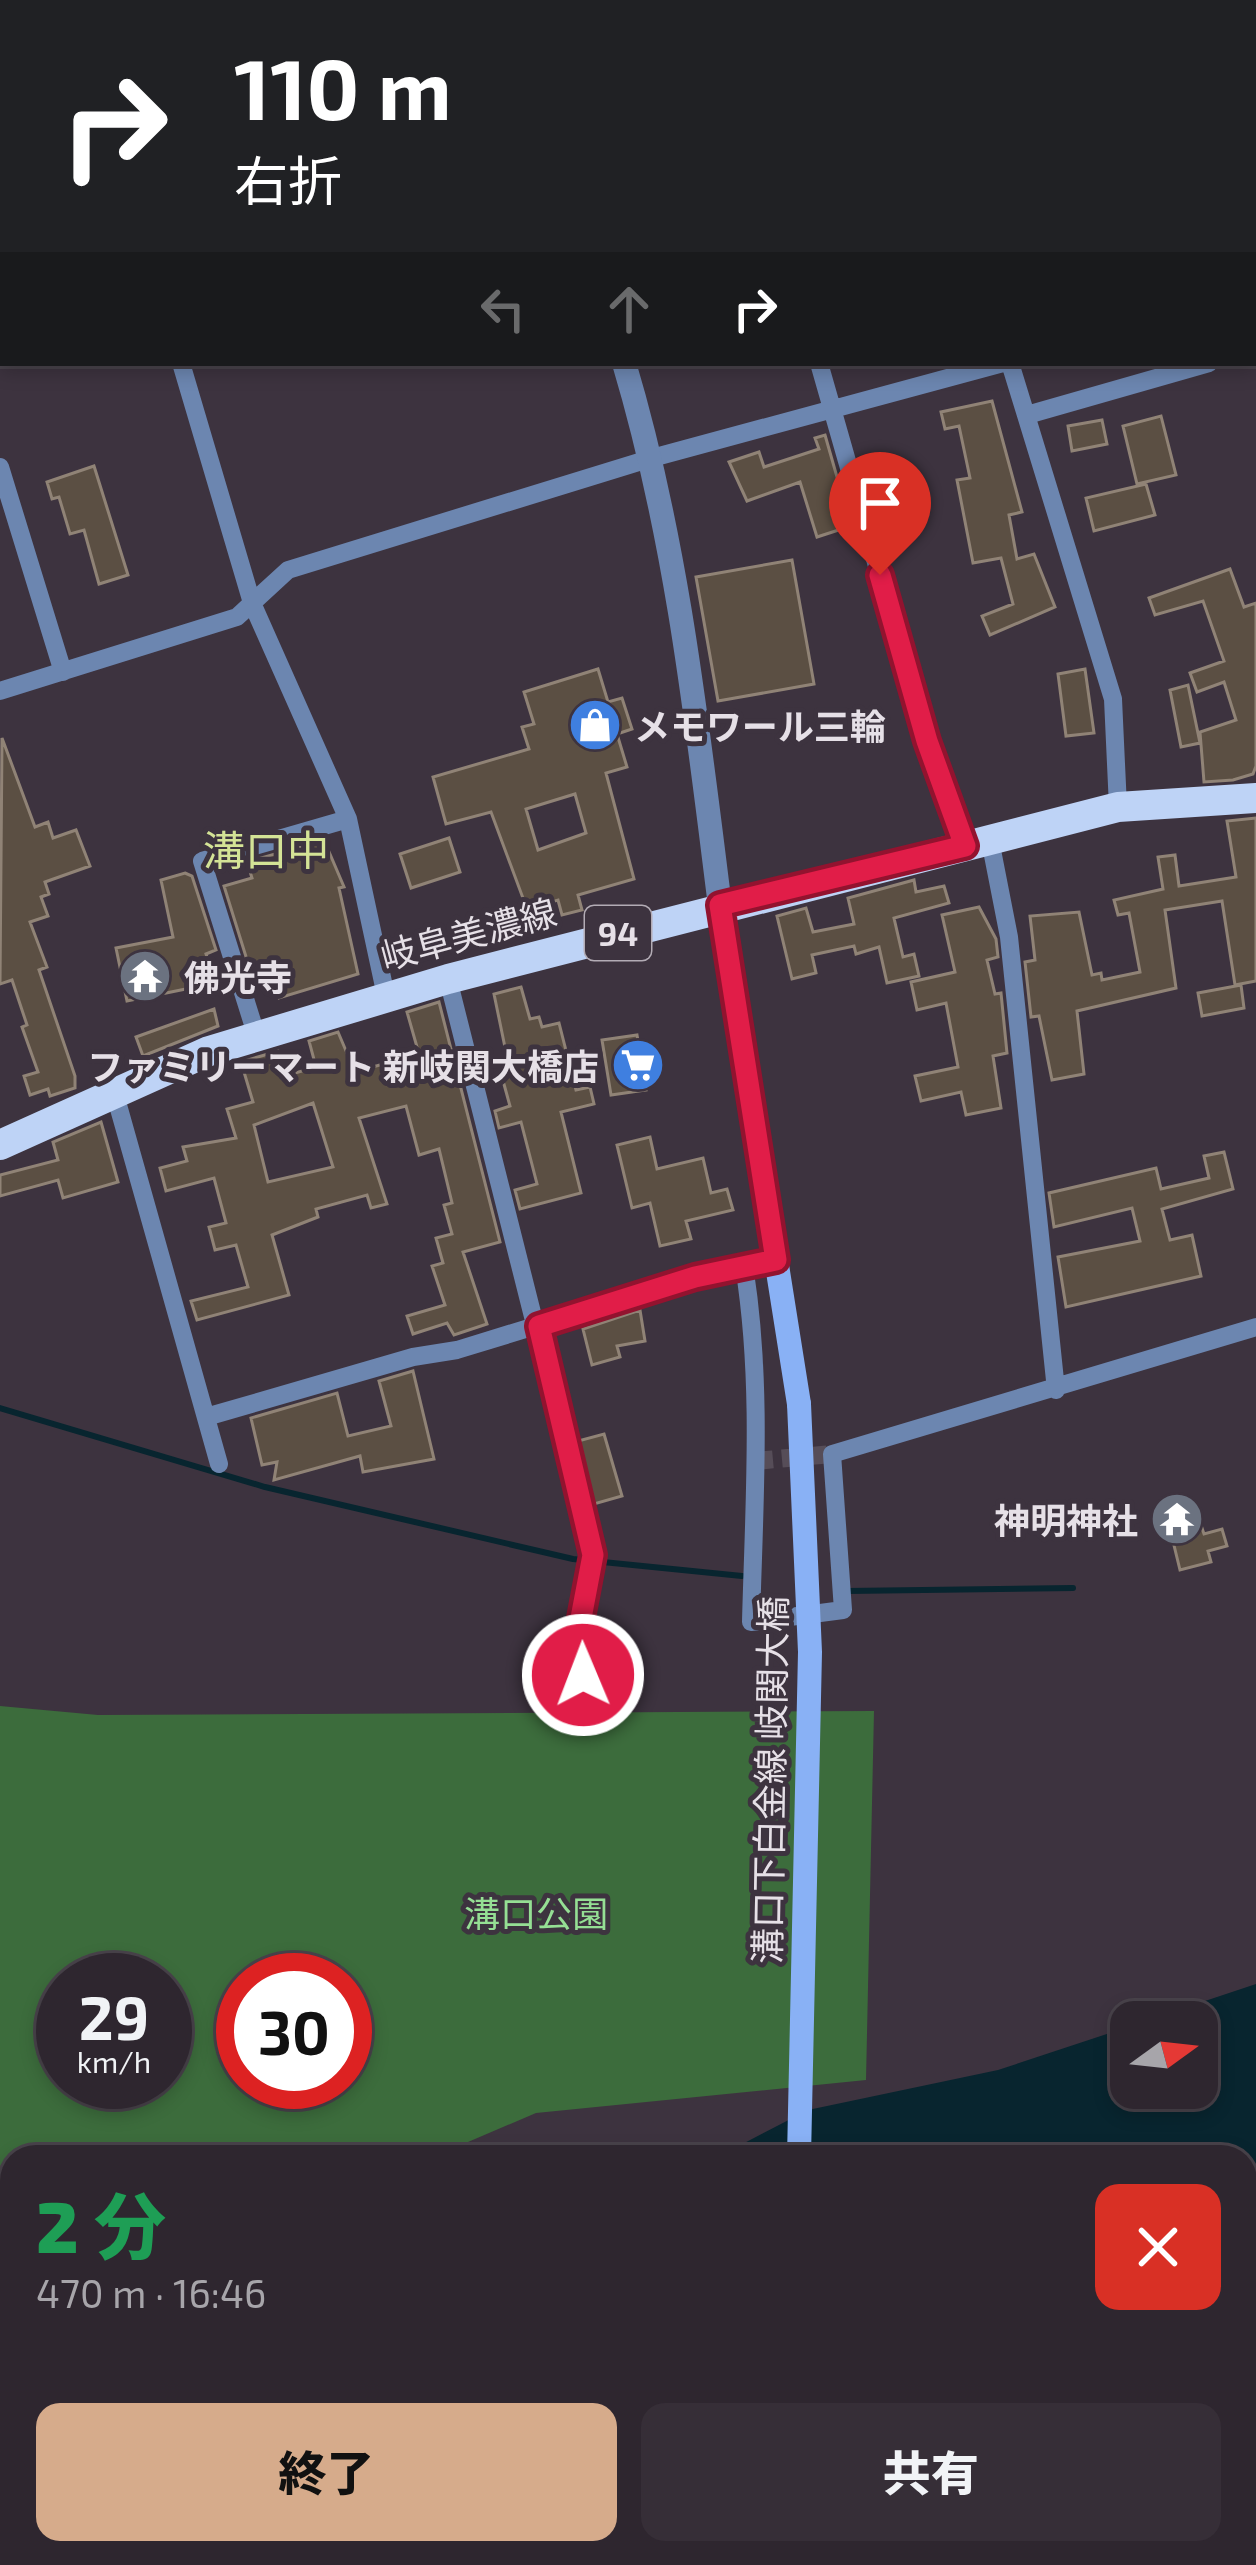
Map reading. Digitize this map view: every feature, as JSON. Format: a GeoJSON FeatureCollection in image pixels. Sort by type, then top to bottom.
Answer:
{"type":"FeatureCollection","features":[{"type":"Feature","properties":{"kind":"main road","name":"岐阜美濃線"},"geometry":{"type":"LineString","coordinates":[[0,1144],[114,1091],[256,1034],[386,996],[720,905],[1118,807],[1256,798]]}},
{"type":"Feature","properties":{"kind":"main road","name":"溝口下白金線 岐関大橋"},"geometry":{"type":"LineString","coordinates":[[720,905],[799,1404],[810,1652],[799,2145]]}},
{"type":"Feature","properties":{"kind":"street"},"geometry":{"type":"LineString","coordinates":[[182,366],[252,602],[348,819],[386,996]]}},
{"type":"Feature","properties":{"kind":"street"},"geometry":{"type":"LineString","coordinates":[[624,366],[652,458],[692,678],[720,905]]}},
{"type":"Feature","properties":{"kind":"street"},"geometry":{"type":"LineString","coordinates":[[820,366],[927,741],[978,843],[1010,937],[1056,1390]]}},
{"type":"Feature","properties":{"kind":"street"},"geometry":{"type":"LineString","coordinates":[[0,691],[237,617],[288,570],[652,458],[995,366]]}},
{"type":"Feature","properties":{"kind":"street"},"geometry":{"type":"LineString","coordinates":[[1007,366],[1027,415],[1113,699],[1118,807]]}},
{"type":"Feature","properties":{"kind":"street"},"geometry":{"type":"LineString","coordinates":[[1027,415],[1198,366]]}},
{"type":"Feature","properties":{"kind":"street"},"geometry":{"type":"LineString","coordinates":[[0,467],[63,672]]}},
{"type":"Feature","properties":{"kind":"street"},"geometry":{"type":"LineString","coordinates":[[256,1034],[202,861],[348,819]]}},
{"type":"Feature","properties":{"kind":"street"},"geometry":{"type":"LineString","coordinates":[[448,979],[494,1173],[539,1326],[592,1562],[573,1660],[583,1675]]}},
{"type":"Feature","properties":{"kind":"street"},"geometry":{"type":"LineString","coordinates":[[114,1091],[219,1464]]}},
{"type":"Feature","properties":{"kind":"street"},"geometry":{"type":"LineString","coordinates":[[206,1417],[776,1260]]}},
{"type":"Feature","properties":{"kind":"street"},"geometry":{"type":"LineString","coordinates":[[744,1266],[751,1310],[755,1461],[751,1622],[843,1610],[832,1454],[1256,1327]]}},
{"type":"Feature","properties":{"kind":"green space","name":"溝口公園"},"geometry":{"type":"Polygon","coordinates":[[[0,1706],[98,1715],[874,1711],[866,2080],[536,2113],[461,2145],[0,2145],[0,1706]]]}},
{"type":"Feature","properties":{"kind":"water"},"geometry":{"type":"Polygon","coordinates":[[[1256,1984],[1256,2145],[740,2145],[808,2110],[998,2070],[1110,2033],[1110,2109],[1218,2109],[1218,2001],[1205,2001],[1256,1984]]]}},
{"type":"Feature","properties":{"kind":"building"},"geometry":{"type":"Polygon","coordinates":[[[992,401],[1022,512],[1009,515],[1017,559],[1034,554],[1055,607],[990,635],[982,616],[1013,604],[1001,558],[973,563],[957,480],[970,478],[959,426],[945,429],[941,412],[992,401]]]}},
{"type":"Feature","properties":{"kind":"building"},"geometry":{"type":"Polygon","coordinates":[[[1161,416],[1176,475],[1137,484],[1123,426],[1161,416]]]}},
{"type":"Feature","properties":{"kind":"building"},"geometry":{"type":"Polygon","coordinates":[[[1102,420],[1107,444],[1072,451],[1068,426],[1102,420]]]}},
{"type":"Feature","properties":{"kind":"building"},"geometry":{"type":"Polygon","coordinates":[[[825,435],[851,526],[817,537],[800,482],[747,501],[729,462],[759,452],[764,467],[819,449],[815,438],[825,435]]]}},
{"type":"Feature","properties":{"kind":"building"},"geometry":{"type":"Polygon","coordinates":[[[94,466],[128,575],[99,584],[84,530],[70,534],[59,497],[52,499],[47,482],[94,466]]]}},
{"type":"Feature","properties":{"kind":"building"},"geometry":{"type":"Polygon","coordinates":[[[1146,484],[1155,515],[1094,531],[1086,498],[1146,484]]]}},
{"type":"Feature","properties":{"kind":"building"},"geometry":{"type":"Polygon","coordinates":[[[912,488],[918,507],[877,517],[872,500],[912,488]]]}},
{"type":"Feature","properties":{"kind":"building"},"geometry":{"type":"Polygon","coordinates":[[[792,560],[814,684],[718,701],[696,577],[792,560]]]}},
{"type":"Feature","properties":{"kind":"building"},"geometry":{"type":"Polygon","coordinates":[[[1230,569],[1244,607],[1256,603],[1256,766],[1253,774],[1204,782],[1200,732],[1236,720],[1224,682],[1197,692],[1190,673],[1224,661],[1203,601],[1155,615],[1149,598],[1230,569]]]}},
{"type":"Feature","properties":{"kind":"building"},"geometry":{"type":"Polygon","coordinates":[[[598,669],[608,702],[622,698],[632,729],[617,734],[627,767],[606,773],[634,879],[578,895],[582,910],[562,915],[558,900],[527,909],[491,812],[446,824],[433,777],[529,749],[522,727],[534,724],[524,692],[598,669]],[[575,794],[526,809],[538,850],[586,833],[575,794]]]}},
{"type":"Feature","properties":{"kind":"building"},"geometry":{"type":"Polygon","coordinates":[[[1085,669],[1094,733],[1066,736],[1058,674],[1085,669]]]}},
{"type":"Feature","properties":{"kind":"building"},"geometry":{"type":"Polygon","coordinates":[[[1188,685],[1200,743],[1181,747],[1170,690],[1188,685]]]}},
{"type":"Feature","properties":{"kind":"building"},"geometry":{"type":"Polygon","coordinates":[[[2,738],[35,827],[48,822],[53,838],[76,830],[90,866],[45,882],[49,894],[41,897],[48,916],[30,922],[47,967],[39,970],[75,1076],[75,1088],[50,1096],[48,1089],[30,1095],[24,1076],[38,1072],[22,1027],[27,1025],[12,980],[0,984],[2,738]]]}},
{"type":"Feature","properties":{"kind":"building"},"geometry":{"type":"Polygon","coordinates":[[[1256,818],[1256,981],[1235,985],[1222,901],[1165,910],[1176,988],[1077,1011],[1084,1074],[1052,1080],[1039,1016],[1031,1017],[1025,962],[1035,960],[1030,916],[1079,912],[1092,975],[1101,973],[1102,980],[1140,972],[1129,913],[1118,915],[1114,900],[1163,889],[1158,857],[1175,855],[1179,886],[1236,877],[1227,821],[1256,818]]]}},
{"type":"Feature","properties":{"kind":"building"},"geometry":{"type":"Polygon","coordinates":[[[449,838],[460,872],[411,888],[400,854],[449,838]]]}},
{"type":"Feature","properties":{"kind":"building"},"geometry":{"type":"Polygon","coordinates":[[[324,840],[344,887],[339,888],[358,974],[279,998],[270,973],[252,976],[224,886],[252,878],[247,862],[324,840]]]}},
{"type":"Feature","properties":{"kind":"building"},"geometry":{"type":"Polygon","coordinates":[[[185,873],[192,876],[216,950],[206,954],[215,983],[127,1001],[116,948],[173,937],[161,880],[185,873]]]}},
{"type":"Feature","properties":{"kind":"building"},"geometry":{"type":"Polygon","coordinates":[[[914,880],[916,892],[944,886],[949,903],[894,918],[903,957],[914,954],[919,976],[887,983],[879,947],[856,954],[854,946],[812,955],[816,973],[792,979],[777,916],[806,908],[813,932],[854,924],[848,898],[914,880]]]}},
{"type":"Feature","properties":{"kind":"building"},"geometry":{"type":"Polygon","coordinates":[[[979,907],[996,939],[998,957],[987,960],[995,994],[1001,993],[1007,1053],[993,1056],[1001,1108],[966,1115],[961,1092],[921,1101],[915,1076],[958,1067],[946,1003],[917,1010],[911,982],[955,972],[942,915],[979,907]]]}},
{"type":"Feature","properties":{"kind":"building"},"geometry":{"type":"Polygon","coordinates":[[[1241,985],[1244,1008],[1202,1016],[1198,993],[1241,985]]]}},
{"type":"Feature","properties":{"kind":"building"},"geometry":{"type":"Polygon","coordinates":[[[521,987],[530,1019],[539,1017],[542,1027],[559,1023],[576,1090],[590,1087],[594,1104],[561,1112],[581,1193],[520,1209],[515,1190],[537,1184],[521,1122],[499,1128],[495,1111],[510,1106],[497,1059],[507,1057],[494,994],[521,987]]]}},
{"type":"Feature","properties":{"kind":"building"},"geometry":{"type":"Polygon","coordinates":[[[439,1002],[500,1242],[463,1252],[487,1324],[454,1335],[447,1323],[413,1334],[407,1316],[445,1305],[432,1266],[443,1263],[436,1238],[452,1234],[444,1205],[452,1203],[439,1149],[419,1155],[406,1106],[359,1118],[387,1204],[371,1208],[367,1195],[316,1209],[318,1217],[272,1235],[289,1295],[197,1320],[191,1301],[248,1287],[236,1245],[215,1250],[209,1227],[226,1223],[214,1178],[166,1191],[160,1168],[187,1161],[183,1147],[236,1138],[227,1109],[253,1102],[241,1062],[278,1051],[285,1076],[316,1067],[309,1041],[338,1032],[355,1072],[419,1054],[407,1012],[439,1002]],[[313,1103],[254,1125],[268,1182],[333,1167],[313,1103]]]}},
{"type":"Feature","properties":{"kind":"building"},"geometry":{"type":"Polygon","coordinates":[[[214,1009],[218,1026],[143,1056],[136,1037],[214,1009]]]}},
{"type":"Feature","properties":{"kind":"building"},"geometry":{"type":"Polygon","coordinates":[[[637,1035],[646,1090],[611,1095],[602,1040],[637,1035]]]}},
{"type":"Feature","properties":{"kind":"building"},"geometry":{"type":"Polygon","coordinates":[[[101,1122],[118,1182],[63,1198],[58,1180],[0,1196],[0,1175],[58,1160],[53,1142],[101,1122]]]}},
{"type":"Feature","properties":{"kind":"building"},"geometry":{"type":"Polygon","coordinates":[[[650,1137],[657,1169],[703,1158],[711,1193],[727,1189],[733,1210],[686,1221],[691,1239],[660,1246],[650,1203],[632,1208],[617,1145],[650,1137]]]}},
{"type":"Feature","properties":{"kind":"building"},"geometry":{"type":"Polygon","coordinates":[[[1224,1152],[1233,1189],[1162,1209],[1170,1240],[1192,1235],[1201,1276],[1066,1307],[1058,1257],[1140,1241],[1132,1208],[1054,1227],[1049,1193],[1156,1168],[1161,1189],[1209,1178],[1204,1156],[1224,1152]]]}},
{"type":"Feature","properties":{"kind":"building"},"geometry":{"type":"Polygon","coordinates":[[[640,1310],[645,1341],[617,1346],[620,1357],[592,1365],[583,1329],[640,1310]]]}},
{"type":"Feature","properties":{"kind":"building"},"geometry":{"type":"Polygon","coordinates":[[[413,1371],[434,1459],[363,1472],[360,1456],[274,1480],[277,1462],[262,1465],[251,1418],[337,1393],[348,1436],[391,1426],[379,1381],[413,1371]]]}},
{"type":"Feature","properties":{"kind":"building"},"geometry":{"type":"Polygon","coordinates":[[[604,1434],[622,1496],[594,1504],[578,1441],[604,1434]]]}},
{"type":"Feature","properties":{"kind":"building"},"geometry":{"type":"Polygon","coordinates":[[[1201,1525],[1204,1534],[1222,1529],[1227,1546],[1208,1551],[1211,1562],[1180,1570],[1171,1533],[1201,1525]]]}},
{"type":"Feature","properties":{"kind":"waterway"},"geometry":{"type":"LineString","coordinates":[[0,1408],[265,1487],[573,1559],[742,1576]]}},
{"type":"Feature","properties":{"kind":"waterway"},"geometry":{"type":"LineString","coordinates":[[847,1591],[1073,1588]]}},
{"type":"Feature","properties":{"kind":"tunnel"},"geometry":{"type":"LineString","coordinates":[[755,1461],[832,1454]]}},
{"type":"Feature","properties":{"kind":"place","name":"メモワール三輪"},"geometry":{"type":"Point","coordinates":[595,725]}},
{"type":"Feature","properties":{"kind":"place","name":"佛光寺"},"geometry":{"type":"Point","coordinates":[145,976]}},
{"type":"Feature","properties":{"kind":"place","name":"ファミリーマート 新岐関大橋店"},"geometry":{"type":"Point","coordinates":[638,1065]}},
{"type":"Feature","properties":{"kind":"place","name":"神明神社"},"geometry":{"type":"Point","coordinates":[1177,1519]}},
{"type":"Feature","properties":{"kind":"district","name":"溝口中"},"geometry":{"type":"Point","coordinates":[266,849]}},
{"type":"Feature","properties":{"kind":"route"},"geometry":{"type":"LineString","coordinates":[[583,1675],[573,1660],[593,1555],[539,1326],[695,1277],[776,1260],[720,905],[965,846],[927,741],[880,575]]}}]}
